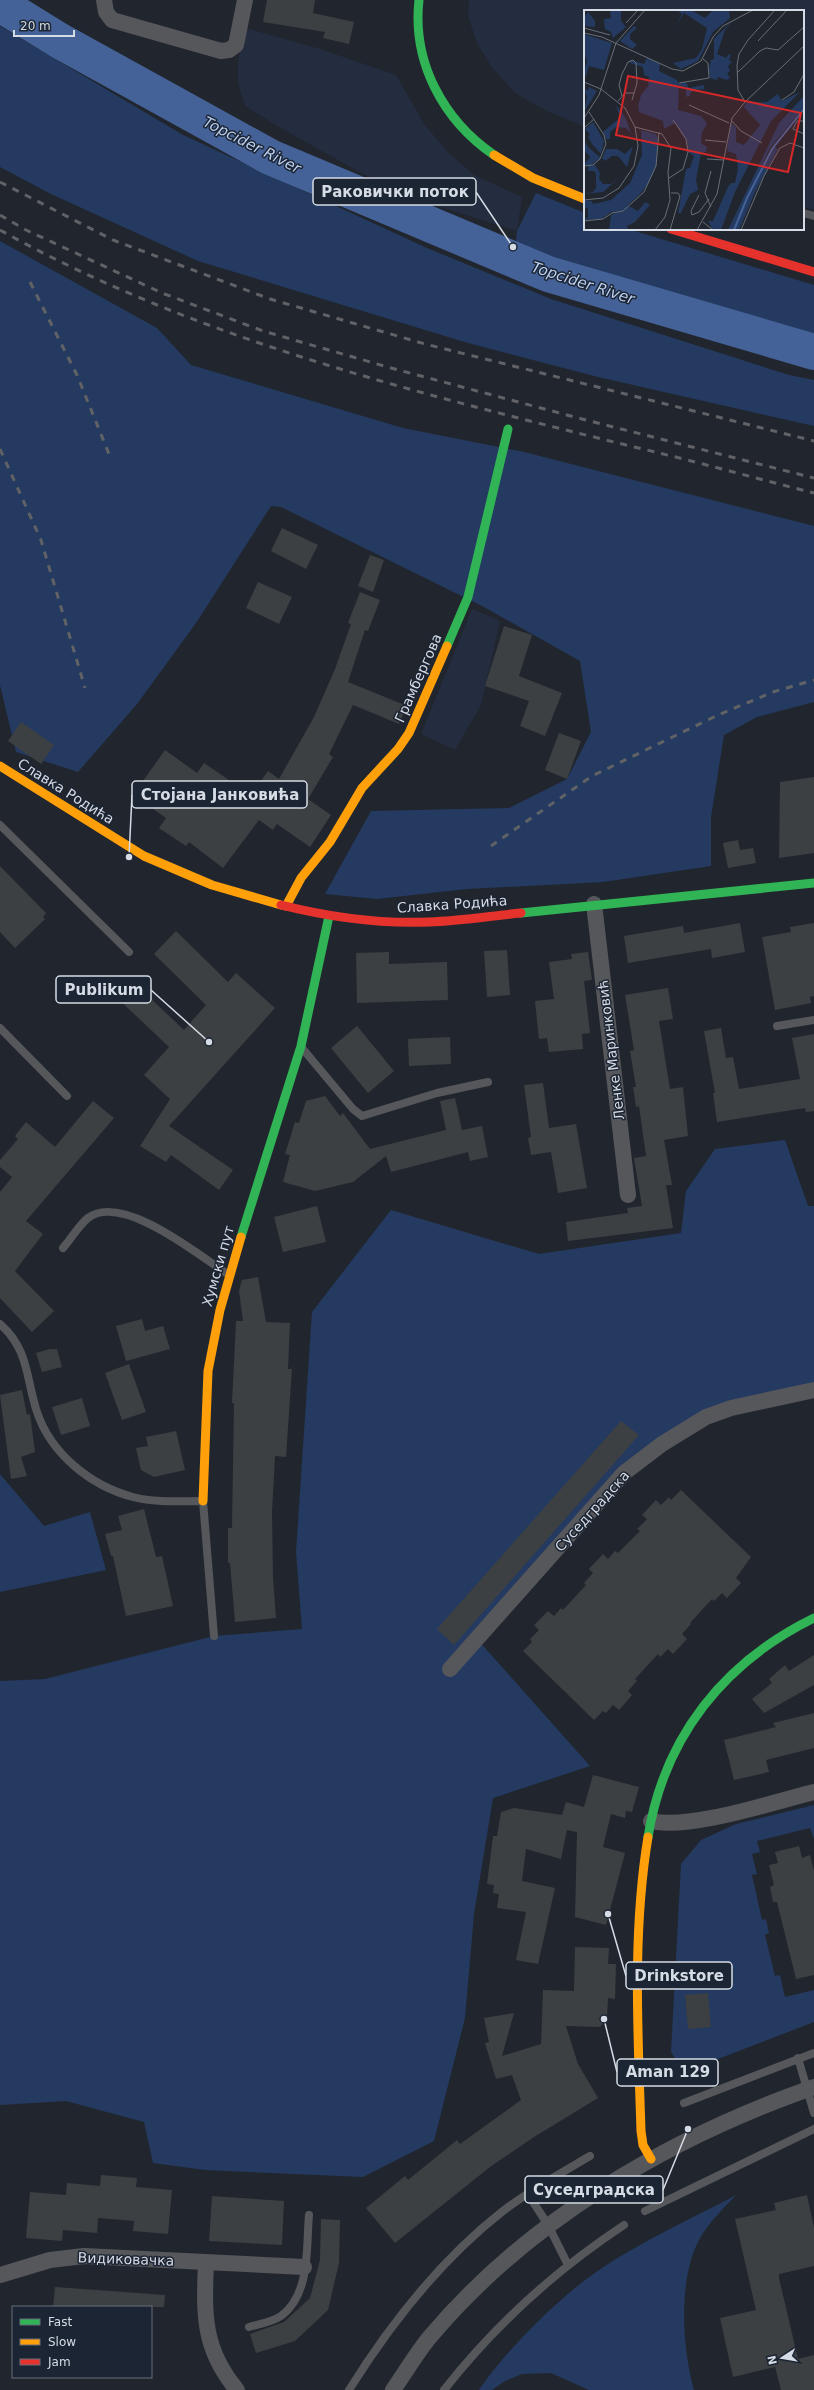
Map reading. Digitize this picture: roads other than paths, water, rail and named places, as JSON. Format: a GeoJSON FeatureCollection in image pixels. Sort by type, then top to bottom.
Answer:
{"type":"FeatureCollection","features":[{"type":"Feature","properties":{"kind":"street"},"geometry":{"type":"LineString","coordinates":[[104,0],[106,12],[112,20],[221,51],[229,50],[236,45],[245,0]]}},
{"type":"Feature","properties":{"kind":"street"},"geometry":{"type":"LineString","coordinates":[[419,0],[418,24],[426,69],[456,123],[491,154],[516,170],[584,199]]}},
{"type":"Feature","properties":{"kind":"street"},"geometry":{"type":"LineString","coordinates":[[675,230],[814,272]]}},
{"type":"Feature","properties":{"kind":"street","name":"Грамбергова"},"geometry":{"type":"LineString","coordinates":[[286,906],[301,878],[330,842],[362,788],[398,749],[412,728],[468,597],[508,429]]}},
{"type":"Feature","properties":{"kind":"street","name":"Славка Родића"},"geometry":{"type":"LineString","coordinates":[[2,770],[142,855],[216,885],[286,906],[329,916],[376,921],[430,922],[594,904],[814,884]]}},
{"type":"Feature","properties":{"kind":"street","name":"Ленке Маринковић"},"geometry":{"type":"LineString","coordinates":[[594,904],[628,1195]]}},
{"type":"Feature","properties":{"kind":"street","name":"Хумски пут"},"geometry":{"type":"LineString","coordinates":[[203,1501],[208,1371],[220,1310],[229,1275],[301,1046],[329,916]]}},
{"type":"Feature","properties":{"kind":"street","name":"Суседградска"},"geometry":{"type":"LineString","coordinates":[[450,1669],[624,1473],[662,1444],[706,1417],[730,1408],[814,1390]]}},
{"type":"Feature","properties":{"kind":"street"},"geometry":{"type":"LineString","coordinates":[[651,2159],[643,2145],[637,1980],[641,1880],[651,1821],[670,1762],[683,1737],[712,1695],[752,1656],[778,1637],[814,1618]]}},
{"type":"Feature","properties":{"kind":"street"},"geometry":{"type":"LineString","coordinates":[[651,1821],[660,1823],[685,1822],[814,1792]]}},
{"type":"Feature","properties":{"kind":"street"},"geometry":{"type":"LineString","coordinates":[[393,2390],[428,2339],[450,2314],[505,2260],[548,2226],[651,2159],[690,2139],[810,2088]]}},
{"type":"Feature","properties":{"kind":"street","name":"Видиковачка"},"geometry":{"type":"LineString","coordinates":[[0,2275],[50,2260],[84,2256],[304,2267]]}},
{"type":"Feature","properties":{"kind":"street"},"geometry":{"type":"LineString","coordinates":[[206,2262],[204,2306],[206,2328],[212,2348],[221,2368],[237,2390]]}},
{"type":"Feature","properties":{"kind":"lane"},"geometry":{"type":"LineString","coordinates":[[804,213],[814,216]]}},
{"type":"Feature","properties":{"kind":"lane"},"geometry":{"type":"LineString","coordinates":[[0,825],[129,952]]}},
{"type":"Feature","properties":{"kind":"lane"},"geometry":{"type":"LineString","coordinates":[[777,1026],[814,1020]]}},
{"type":"Feature","properties":{"kind":"lane"},"geometry":{"type":"LineString","coordinates":[[0,1028],[67,1096]]}},
{"type":"Feature","properties":{"kind":"lane"},"geometry":{"type":"LineString","coordinates":[[301,1046],[353,1109],[362,1116],[437,1093],[488,1082]]}},
{"type":"Feature","properties":{"kind":"lane"},"geometry":{"type":"LineString","coordinates":[[63,1248],[89,1217],[102,1212],[114,1211],[128,1214],[148,1222],[229,1275]]}},
{"type":"Feature","properties":{"kind":"lane"},"geometry":{"type":"LineString","coordinates":[[0,1324],[14,1340],[24,1356],[37,1413],[50,1439],[78,1469],[92,1480],[133,1497],[153,1500],[203,1501]]}},
{"type":"Feature","properties":{"kind":"lane","name":"Хумски пут"},"geometry":{"type":"LineString","coordinates":[[203,1501],[214,1636]]}},
{"type":"Feature","properties":{"kind":"lane"},"geometry":{"type":"LineString","coordinates":[[684,2103],[814,2052]]}},
{"type":"Feature","properties":{"kind":"lane"},"geometry":{"type":"LineString","coordinates":[[798,2058],[810,2088],[814,2113]]}},
{"type":"Feature","properties":{"kind":"lane"},"geometry":{"type":"LineString","coordinates":[[644,2211],[814,2129]]}},
{"type":"Feature","properties":{"kind":"lane"},"geometry":{"type":"LineString","coordinates":[[349,2390],[383,2338],[433,2276],[467,2242],[503,2211],[590,2156]]}},
{"type":"Feature","properties":{"kind":"lane"},"geometry":{"type":"LineString","coordinates":[[528,2194],[548,2226],[568,2265]]}},
{"type":"Feature","properties":{"kind":"lane"},"geometry":{"type":"LineString","coordinates":[[249,2327],[280,2317],[293,2305],[302,2284],[309,2215]]}},
{"type":"Feature","properties":{"kind":"lane"},"geometry":{"type":"LineString","coordinates":[[444,2390],[469,2359],[509,2317],[581,2253],[624,2225]]}},
{"type":"Feature","properties":{"kind":"waterway","name":"Topcider River"},"geometry":{"type":"LineString","coordinates":[[0,4],[60,41],[270,157],[548,274],[814,352]]}},
{"type":"Feature","properties":{"kind":"waterway"},"geometry":{"type":"LineString","coordinates":[[500,254],[513,247]]}},
{"type":"Feature","properties":{"kind":"railway"},"geometry":{"type":"LineString","coordinates":[[0,182],[113,240],[270,299],[425,344],[814,441]]}},
{"type":"Feature","properties":{"kind":"railway"},"geometry":{"type":"LineString","coordinates":[[0,215],[26,230],[162,293],[263,331],[391,368],[582,419],[814,478]]}},
{"type":"Feature","properties":{"kind":"railway"},"geometry":{"type":"LineString","coordinates":[[0,230],[75,269],[152,303],[230,333],[310,360],[471,406],[814,493]]}},
{"type":"Feature","properties":{"kind":"railway"},"geometry":{"type":"LineString","coordinates":[[30,282],[77,375],[111,459]]}},
{"type":"Feature","properties":{"kind":"railway"},"geometry":{"type":"LineString","coordinates":[[0,449],[41,540],[85,688]]}},
{"type":"Feature","properties":{"kind":"railway"},"geometry":{"type":"LineString","coordinates":[[491,846],[592,776],[718,715],[773,692],[814,680]]}},
{"type":"Feature","properties":{"kind":"place","name":"Раковички поток"},"geometry":{"type":"Point","coordinates":[513,247]}},
{"type":"Feature","properties":{"kind":"place","name":"Стојана Јанковића"},"geometry":{"type":"Point","coordinates":[129,857]}},
{"type":"Feature","properties":{"kind":"place","name":"Publikum"},"geometry":{"type":"Point","coordinates":[209,1042]}},
{"type":"Feature","properties":{"kind":"place","name":"Drinkstore"},"geometry":{"type":"Point","coordinates":[608,1914]}},
{"type":"Feature","properties":{"kind":"place","name":"Aman 129"},"geometry":{"type":"Point","coordinates":[604,2019]}},
{"type":"Feature","properties":{"kind":"place","name":"Суседградска"},"geometry":{"type":"Point","coordinates":[688,2129]}}]}
